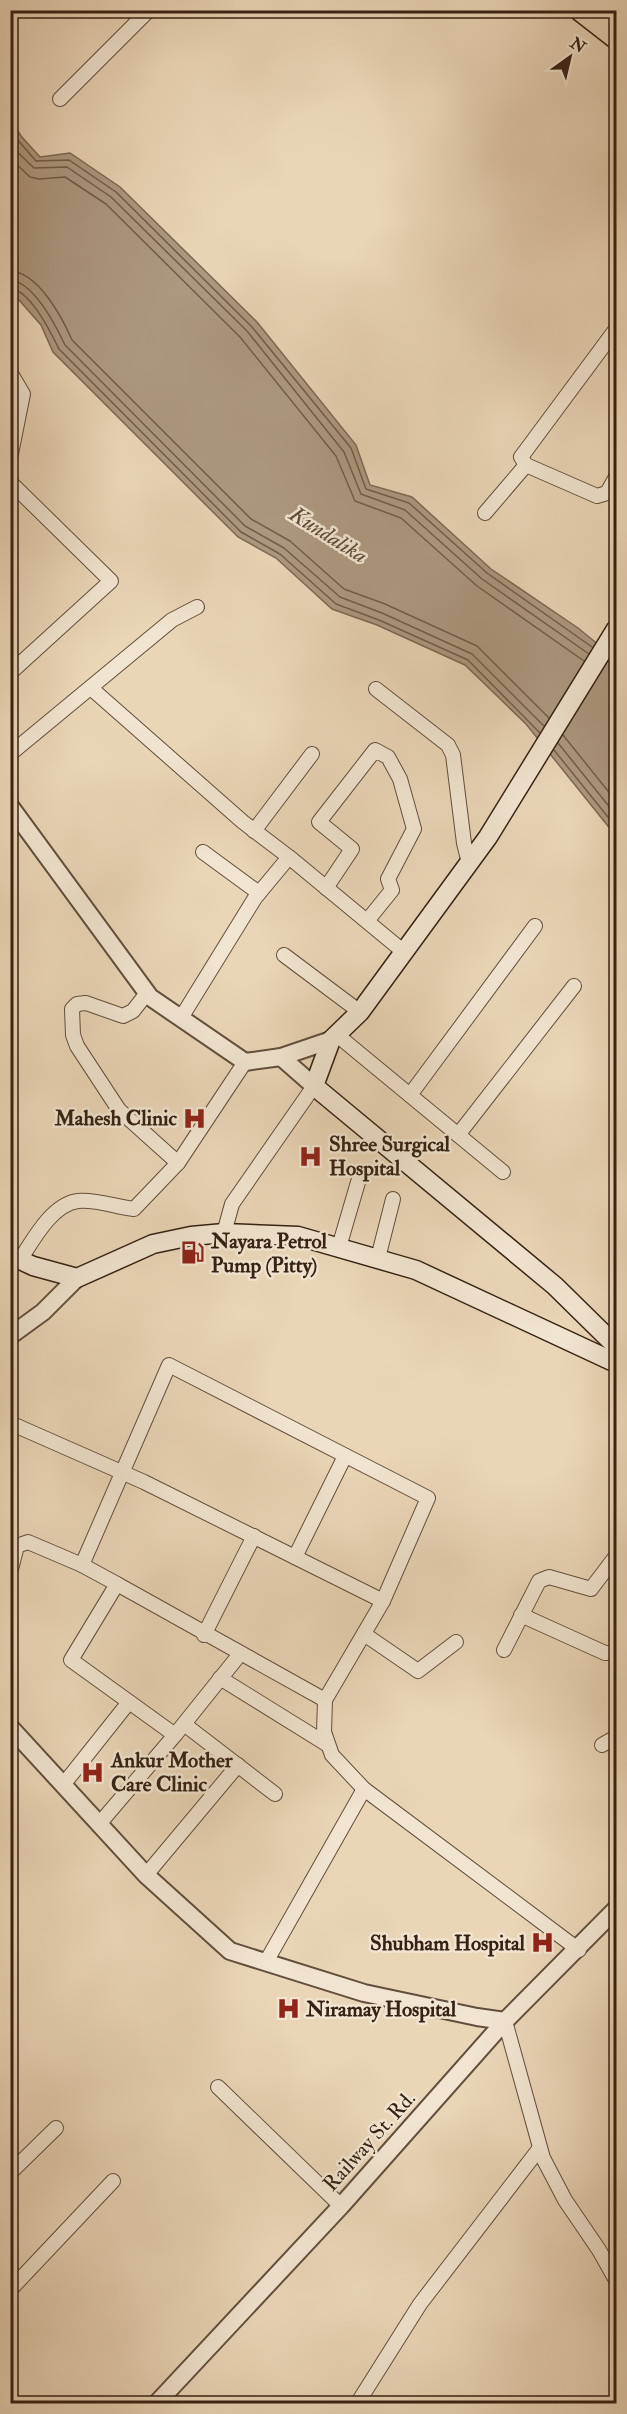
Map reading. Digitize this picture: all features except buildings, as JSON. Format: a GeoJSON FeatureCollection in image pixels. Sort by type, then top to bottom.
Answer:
{"type":"FeatureCollection","features":[{"type":"Feature","properties":{"kind":"main road"},"geometry":{"type":"LineString","coordinates":[[580,10],[616,39]]}},
{"type":"Feature","properties":{"kind":"main road"},"geometry":{"type":"LineString","coordinates":[[605,10],[616,19]]}},
{"type":"Feature","properties":{"kind":"main road"},"geometry":{"type":"LineString","coordinates":[[616,629],[549,735],[489,837],[360,1012],[334,1038],[314,1086],[555,1286],[616,1346]]}},
{"type":"Feature","properties":{"kind":"main road"},"geometry":{"type":"LineString","coordinates":[[15,1258],[77,1278],[153,1244],[191,1236],[224,1233],[298,1236],[416,1270],[616,1363]]}},
{"type":"Feature","properties":{"kind":"street"},"geometry":{"type":"LineString","coordinates":[[60,99],[149,10]]}},
{"type":"Feature","properties":{"kind":"street"},"geometry":{"type":"LineString","coordinates":[[615,484],[607,494],[597,496],[526,465],[522,462],[522,452],[616,329]]}},
{"type":"Feature","properties":{"kind":"street"},"geometry":{"type":"LineString","coordinates":[[10,372],[23,394],[10,459]]}},
{"type":"Feature","properties":{"kind":"street"},"geometry":{"type":"LineString","coordinates":[[485,513],[526,465]]}},
{"type":"Feature","properties":{"kind":"street"},"geometry":{"type":"LineString","coordinates":[[10,482],[111,581],[10,673]]}},
{"type":"Feature","properties":{"kind":"street"},"geometry":{"type":"LineString","coordinates":[[10,754],[172,620],[197,607]]}},
{"type":"Feature","properties":{"kind":"street"},"geometry":{"type":"LineString","coordinates":[[92,688],[254,831],[404,952]]}},
{"type":"Feature","properties":{"kind":"street"},"geometry":{"type":"LineString","coordinates":[[376,689],[448,745],[453,755],[464,843],[469,863]]}},
{"type":"Feature","properties":{"kind":"street"},"geometry":{"type":"LineString","coordinates":[[326,888],[352,849],[320,822],[375,750],[388,756],[400,779],[414,829],[388,879],[392,890],[367,921]]}},
{"type":"Feature","properties":{"kind":"street"},"geometry":{"type":"LineString","coordinates":[[254,831],[312,754]]}},
{"type":"Feature","properties":{"kind":"street"},"geometry":{"type":"LineString","coordinates":[[10,806],[147,993],[245,1062],[281,1057],[334,1038],[410,1095],[503,1172]]}},
{"type":"Feature","properties":{"kind":"street"},"geometry":{"type":"LineString","coordinates":[[202,852],[259,893]]}},
{"type":"Feature","properties":{"kind":"street"},"geometry":{"type":"LineString","coordinates":[[181,1018],[259,893],[289,857]]}},
{"type":"Feature","properties":{"kind":"street"},"geometry":{"type":"LineString","coordinates":[[410,1095],[535,926]]}},
{"type":"Feature","properties":{"kind":"street"},"geometry":{"type":"LineString","coordinates":[[284,955],[360,1012]]}},
{"type":"Feature","properties":{"kind":"street"},"geometry":{"type":"LineString","coordinates":[[458,1135],[574,986]]}},
{"type":"Feature","properties":{"kind":"street"},"geometry":{"type":"LineString","coordinates":[[147,993],[133,1011],[123,1016],[86,1003],[77,1004],[72,1009],[74,1035],[77,1046],[119,1110],[178,1163]]}},
{"type":"Feature","properties":{"kind":"street"},"geometry":{"type":"LineString","coordinates":[[224,1233],[232,1204],[314,1086],[281,1057]]}},
{"type":"Feature","properties":{"kind":"street"},"geometry":{"type":"LineString","coordinates":[[15,1258],[63,1206],[79,1201],[134,1209],[178,1163],[245,1062]]}},
{"type":"Feature","properties":{"kind":"street"},"geometry":{"type":"LineString","coordinates":[[339,1247],[361,1172]]}},
{"type":"Feature","properties":{"kind":"street"},"geometry":{"type":"LineString","coordinates":[[378,1258],[393,1200]]}},
{"type":"Feature","properties":{"kind":"street"},"geometry":{"type":"LineString","coordinates":[[10,1336],[43,1312],[77,1278]]}},
{"type":"Feature","properties":{"kind":"street"},"geometry":{"type":"LineString","coordinates":[[82,1565],[169,1365],[428,1498],[383,1601],[325,1700],[324,1731],[328,1745],[332,1755],[364,1789],[579,1950]]}},
{"type":"Feature","properties":{"kind":"street"},"geometry":{"type":"LineString","coordinates":[[10,1423],[121,1471],[383,1601]]}},
{"type":"Feature","properties":{"kind":"street"},"geometry":{"type":"LineString","coordinates":[[296,1557],[345,1456]]}},
{"type":"Feature","properties":{"kind":"street"},"geometry":{"type":"LineString","coordinates":[[204,1635],[254,1536]]}},
{"type":"Feature","properties":{"kind":"street"},"geometry":{"type":"LineString","coordinates":[[10,1573],[16,1549],[24,1542],[82,1565],[204,1635],[325,1700]]}},
{"type":"Feature","properties":{"kind":"street"},"geometry":{"type":"LineString","coordinates":[[504,1650],[539,1581],[549,1577],[591,1589],[616,1556]]}},
{"type":"Feature","properties":{"kind":"street"},"geometry":{"type":"LineString","coordinates":[[117,1584],[71,1660],[129,1702],[238,1766],[275,1794]]}},
{"type":"Feature","properties":{"kind":"street"},"geometry":{"type":"LineString","coordinates":[[521,1615],[598,1650],[616,1653]]}},
{"type":"Feature","properties":{"kind":"street"},"geometry":{"type":"LineString","coordinates":[[364,1634],[418,1671],[456,1642]]}},
{"type":"Feature","properties":{"kind":"street"},"geometry":{"type":"LineString","coordinates":[[100,1823],[180,1730],[240,1654]]}},
{"type":"Feature","properties":{"kind":"street"},"geometry":{"type":"LineString","coordinates":[[220,1678],[328,1745]]}},
{"type":"Feature","properties":{"kind":"street"},"geometry":{"type":"LineString","coordinates":[[63,1785],[129,1702]]}},
{"type":"Feature","properties":{"kind":"street"},"geometry":{"type":"LineString","coordinates":[[10,1727],[146,1875],[230,1951],[364,1993],[477,2018],[505,2021],[539,2149],[565,2199],[616,2280]]}},
{"type":"Feature","properties":{"kind":"street"},"geometry":{"type":"LineString","coordinates":[[602,1745],[616,1737]]}},
{"type":"Feature","properties":{"kind":"street"},"geometry":{"type":"LineString","coordinates":[[146,1875],[238,1766]]}},
{"type":"Feature","properties":{"kind":"street"},"geometry":{"type":"LineString","coordinates":[[266,1962],[364,1789]]}},
{"type":"Feature","properties":{"kind":"street","name":"Railway St. Rd."},"geometry":{"type":"LineString","coordinates":[[156,2403],[341,2206],[505,2021],[579,1950],[616,1909]]}},
{"type":"Feature","properties":{"kind":"street"},"geometry":{"type":"LineString","coordinates":[[218,2087],[341,2206]]}},
{"type":"Feature","properties":{"kind":"street"},"geometry":{"type":"LineString","coordinates":[[10,2173],[56,2128]]}},
{"type":"Feature","properties":{"kind":"street"},"geometry":{"type":"LineString","coordinates":[[357,2403],[420,2304],[539,2149]]}},
{"type":"Feature","properties":{"kind":"street"},"geometry":{"type":"LineString","coordinates":[[10,2290],[113,2181]]}},
{"type":"Feature","properties":{"kind":"street"},"geometry":{"type":"LineString","coordinates":[[599,2250],[616,2256]]}},
{"type":"Feature","properties":{"kind":"water","name":"Kundalika"},"geometry":{"type":"Polygon","coordinates":[[[10,118],[21,136],[40,157],[70,153],[120,187],[257,322],[356,445],[370,485],[412,497],[491,569],[578,628],[616,659],[616,836],[526,724],[465,665],[377,625],[332,609],[276,558],[238,537],[53,352],[41,325],[11,291],[10,118]]]}},
{"type":"Feature","properties":{"kind":"place","name":"Mahesh Clinic"},"geometry":{"type":"Point","coordinates":[195,1118]}},
{"type":"Feature","properties":{"kind":"place","name":"Shree Surgical Hospital"},"geometry":{"type":"Point","coordinates":[311,1156]}},
{"type":"Feature","properties":{"kind":"place","name":"Nayara Petrol Pump (Pitty)"},"geometry":{"type":"Point","coordinates":[193,1253]}},
{"type":"Feature","properties":{"kind":"place","name":"Ankur Mother Care Clinic"},"geometry":{"type":"Point","coordinates":[93,1772]}},
{"type":"Feature","properties":{"kind":"place","name":"Shubham Hospital"},"geometry":{"type":"Point","coordinates":[543,1943]}},
{"type":"Feature","properties":{"kind":"place","name":"Niramay Hospital"},"geometry":{"type":"Point","coordinates":[288,2009]}}]}
